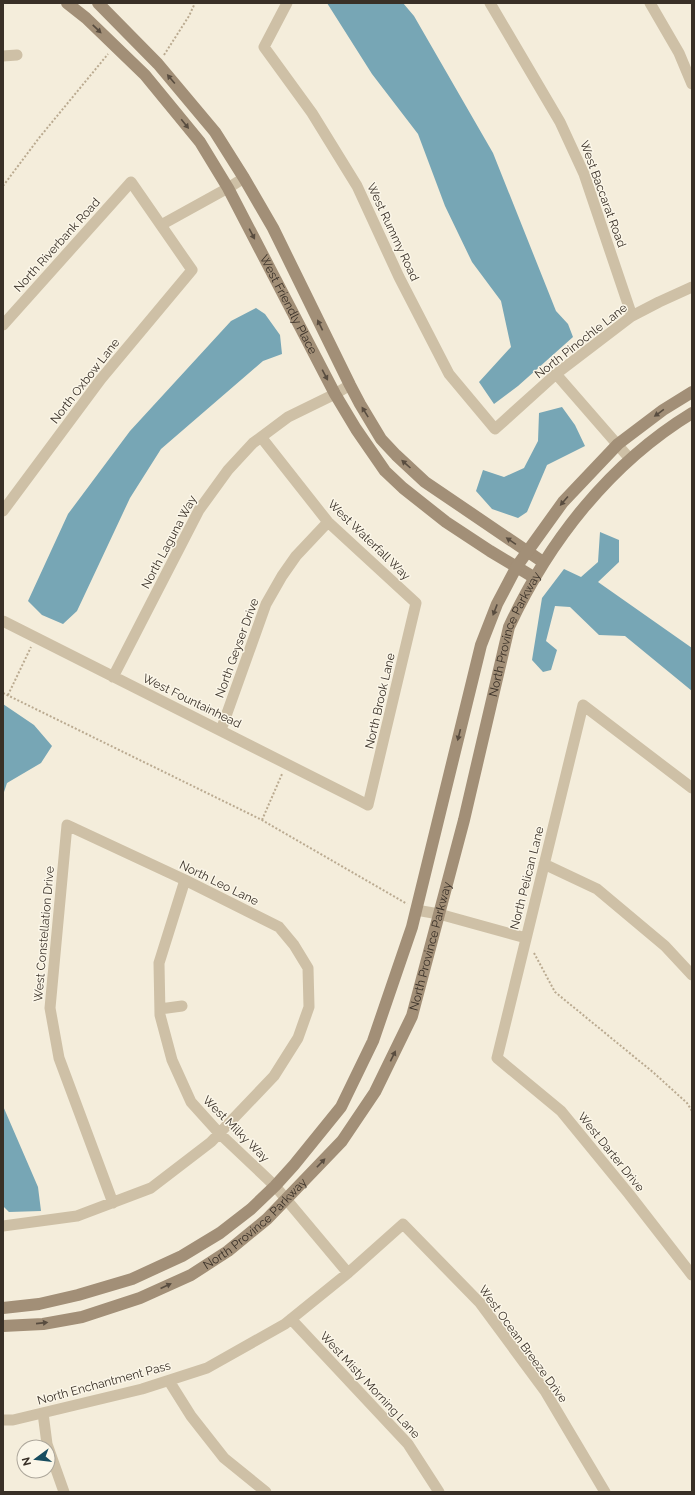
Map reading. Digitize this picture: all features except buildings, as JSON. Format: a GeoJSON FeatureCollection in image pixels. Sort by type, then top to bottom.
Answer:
{"type":"FeatureCollection","features":[{"type":"Feature","properties":{"kind":"street","name":"West Friendly Place"},"geometry":{"type":"LineString","coordinates":[[67,3],[86,18],[145,75],[200,142],[228,188],[335,394],[356,429],[385,471],[446,522],[535,578]]}},
{"type":"Feature","properties":{"kind":"street","name":"West Friendly Place"},"geometry":{"type":"LineString","coordinates":[[98,3],[158,64],[215,132],[273,228],[350,385],[381,439],[425,482],[543,562]]}},
{"type":"Feature","properties":{"kind":"street","name":"West Rummy Road"},"geometry":{"type":"LineString","coordinates":[[287,3],[264,47],[312,113],[357,186],[399,277],[448,374],[495,429]]}},
{"type":"Feature","properties":{"kind":"street","name":"West Baccarat Road"},"geometry":{"type":"LineString","coordinates":[[490,3],[560,122],[584,174],[632,316]]}},
{"type":"Feature","properties":{"kind":"street"},"geometry":{"type":"LineString","coordinates":[[650,3],[679,53],[692,84]]}},
{"type":"Feature","properties":{"kind":"street"},"geometry":{"type":"LineString","coordinates":[[3,56],[17,55]]}},
{"type":"Feature","properties":{"kind":"street"},"geometry":{"type":"LineString","coordinates":[[161,225],[244,178]]}},
{"type":"Feature","properties":{"kind":"street","name":"North Riverbank Road"},"geometry":{"type":"LineString","coordinates":[[3,325],[131,182],[161,225]]}},
{"type":"Feature","properties":{"kind":"street","name":"North Oxbow Lane"},"geometry":{"type":"LineString","coordinates":[[3,511],[101,379],[192,270],[161,225]]}},
{"type":"Feature","properties":{"kind":"street","name":"North Pinochle Lane"},"geometry":{"type":"LineString","coordinates":[[495,429],[556,374],[632,316],[692,287]]}},
{"type":"Feature","properties":{"kind":"street"},"geometry":{"type":"LineString","coordinates":[[556,374],[630,459]]}},
{"type":"Feature","properties":{"kind":"street","name":"North Laguna Way"},"geometry":{"type":"LineString","coordinates":[[113,677],[199,510],[228,470],[253,443],[288,417],[350,385]]}},
{"type":"Feature","properties":{"kind":"street","name":"North Province Parkway"},"geometry":{"type":"LineString","coordinates":[[3,1326],[43,1324],[82,1317],[140,1298],[191,1275],[228,1251],[267,1219],[281,1192],[341,1107],[373,1041],[416,910],[481,645],[497,604],[517,566],[563,502],[618,444],[663,410],[692,392]]}},
{"type":"Feature","properties":{"kind":"street","name":"North Province Parkway"},"geometry":{"type":"LineString","coordinates":[[3,1308],[39,1304],[78,1295],[132,1279],[182,1256],[220,1233],[251,1209],[281,1192],[342,1141],[375,1092],[412,1016],[464,820],[508,627],[519,604],[543,562],[579,514],[607,481],[630,459],[692,413]]}},
{"type":"Feature","properties":{"kind":"street","name":"West Waterfall Way"},"geometry":{"type":"LineString","coordinates":[[261,437],[328,522],[416,603]]}},
{"type":"Feature","properties":{"kind":"street","name":"North Geyser Drive"},"geometry":{"type":"LineString","coordinates":[[220,730],[266,604],[282,576],[296,556],[328,522]]}},
{"type":"Feature","properties":{"kind":"street","name":"North Brook Lane"},"geometry":{"type":"LineString","coordinates":[[368,806],[416,603]]}},
{"type":"Feature","properties":{"kind":"street","name":"West Fountainhead"},"geometry":{"type":"LineString","coordinates":[[3,621],[368,806]]}},
{"type":"Feature","properties":{"kind":"street","name":"North Pelican Lane"},"geometry":{"type":"LineString","coordinates":[[497,1058],[583,705],[692,788]]}},
{"type":"Feature","properties":{"kind":"street","name":"North Leo Lane"},"geometry":{"type":"LineString","coordinates":[[66,825],[185,880],[279,927],[294,944],[308,968],[309,1007],[298,1038],[274,1076],[219,1134]]}},
{"type":"Feature","properties":{"kind":"street","name":"West Constellation Drive"},"geometry":{"type":"LineString","coordinates":[[66,825],[50,1008],[59,1058],[113,1203]]}},
{"type":"Feature","properties":{"kind":"street"},"geometry":{"type":"LineString","coordinates":[[544,864],[597,889],[665,946],[692,975]]}},
{"type":"Feature","properties":{"kind":"street","name":"West Milky Way"},"geometry":{"type":"LineString","coordinates":[[185,880],[159,963],[160,1015],[172,1060],[191,1102],[219,1134],[281,1192],[348,1273]]}},
{"type":"Feature","properties":{"kind":"street"},"geometry":{"type":"LineString","coordinates":[[416,910],[439,914],[526,938]]}},
{"type":"Feature","properties":{"kind":"street"},"geometry":{"type":"LineString","coordinates":[[160,1009],[182,1006]]}},
{"type":"Feature","properties":{"kind":"street","name":"West Darter Drive"},"geometry":{"type":"LineString","coordinates":[[497,1058],[561,1111],[629,1194],[692,1275]]}},
{"type":"Feature","properties":{"kind":"street"},"geometry":{"type":"LineString","coordinates":[[3,1226],[77,1216],[151,1188],[219,1134]]}},
{"type":"Feature","properties":{"kind":"street","name":"North Enchantment Pass"},"geometry":{"type":"LineString","coordinates":[[3,1420],[13,1420],[142,1389],[207,1368],[285,1324],[348,1273],[403,1224]]}},
{"type":"Feature","properties":{"kind":"street","name":"West Ocean Breeze Drive"},"geometry":{"type":"LineString","coordinates":[[403,1224],[480,1303],[545,1392],[605,1492]]}},
{"type":"Feature","properties":{"kind":"street","name":"West Misty Morning Lane"},"geometry":{"type":"LineString","coordinates":[[291,1319],[408,1444],[439,1492]]}},
{"type":"Feature","properties":{"kind":"street"},"geometry":{"type":"LineString","coordinates":[[170,1381],[192,1416],[224,1458],[266,1492]]}},
{"type":"Feature","properties":{"kind":"street"},"geometry":{"type":"LineString","coordinates":[[43,1413],[47,1444],[64,1492]]}},
{"type":"Feature","properties":{"kind":"path"},"geometry":{"type":"LineString","coordinates":[[158,64],[189,16],[195,3]]}},
{"type":"Feature","properties":{"kind":"path"},"geometry":{"type":"LineString","coordinates":[[3,186],[39,138],[115,46]]}},
{"type":"Feature","properties":{"kind":"path"},"geometry":{"type":"LineString","coordinates":[[8,695],[35,638]]}},
{"type":"Feature","properties":{"kind":"path"},"geometry":{"type":"LineString","coordinates":[[3,693],[262,820],[416,910]]}},
{"type":"Feature","properties":{"kind":"path"},"geometry":{"type":"LineString","coordinates":[[262,820],[287,764]]}},
{"type":"Feature","properties":{"kind":"path"},"geometry":{"type":"LineString","coordinates":[[526,938],[554,992],[654,1073],[687,1103],[692,1111]]}},
{"type":"Feature","properties":{"kind":"water"},"geometry":{"type":"Polygon","coordinates":[[[327,3],[403,3],[414,16],[493,153],[556,311],[568,324],[573,337],[518,386],[494,404],[479,382],[511,347],[501,301],[472,262],[445,206],[418,134],[372,74],[327,3]]]}},
{"type":"Feature","properties":{"kind":"water"},"geometry":{"type":"Polygon","coordinates":[[[256,308],[265,314],[280,335],[282,354],[263,361],[161,449],[130,498],[77,611],[63,624],[42,615],[28,601],[68,514],[130,431],[231,321],[256,308]]]}},
{"type":"Feature","properties":{"kind":"water"},"geometry":{"type":"Polygon","coordinates":[[[562,407],[575,425],[585,446],[547,465],[527,512],[518,518],[492,509],[476,491],[483,470],[504,477],[524,468],[538,441],[539,413],[562,407]]]}},
{"type":"Feature","properties":{"kind":"water"},"geometry":{"type":"Polygon","coordinates":[[[600,532],[619,540],[619,562],[598,582],[692,648],[692,691],[625,636],[599,635],[570,607],[555,606],[546,641],[557,650],[551,670],[543,672],[532,660],[542,598],[564,569],[581,577],[598,562],[600,532]]]}},
{"type":"Feature","properties":{"kind":"water"},"geometry":{"type":"Polygon","coordinates":[[[3,704],[34,725],[52,746],[41,763],[7,783],[3,795],[3,704]]]}},
{"type":"Feature","properties":{"kind":"water"},"geometry":{"type":"Polygon","coordinates":[[[3,1106],[38,1187],[41,1211],[9,1212],[3,1206],[3,1106]]]}}]}
